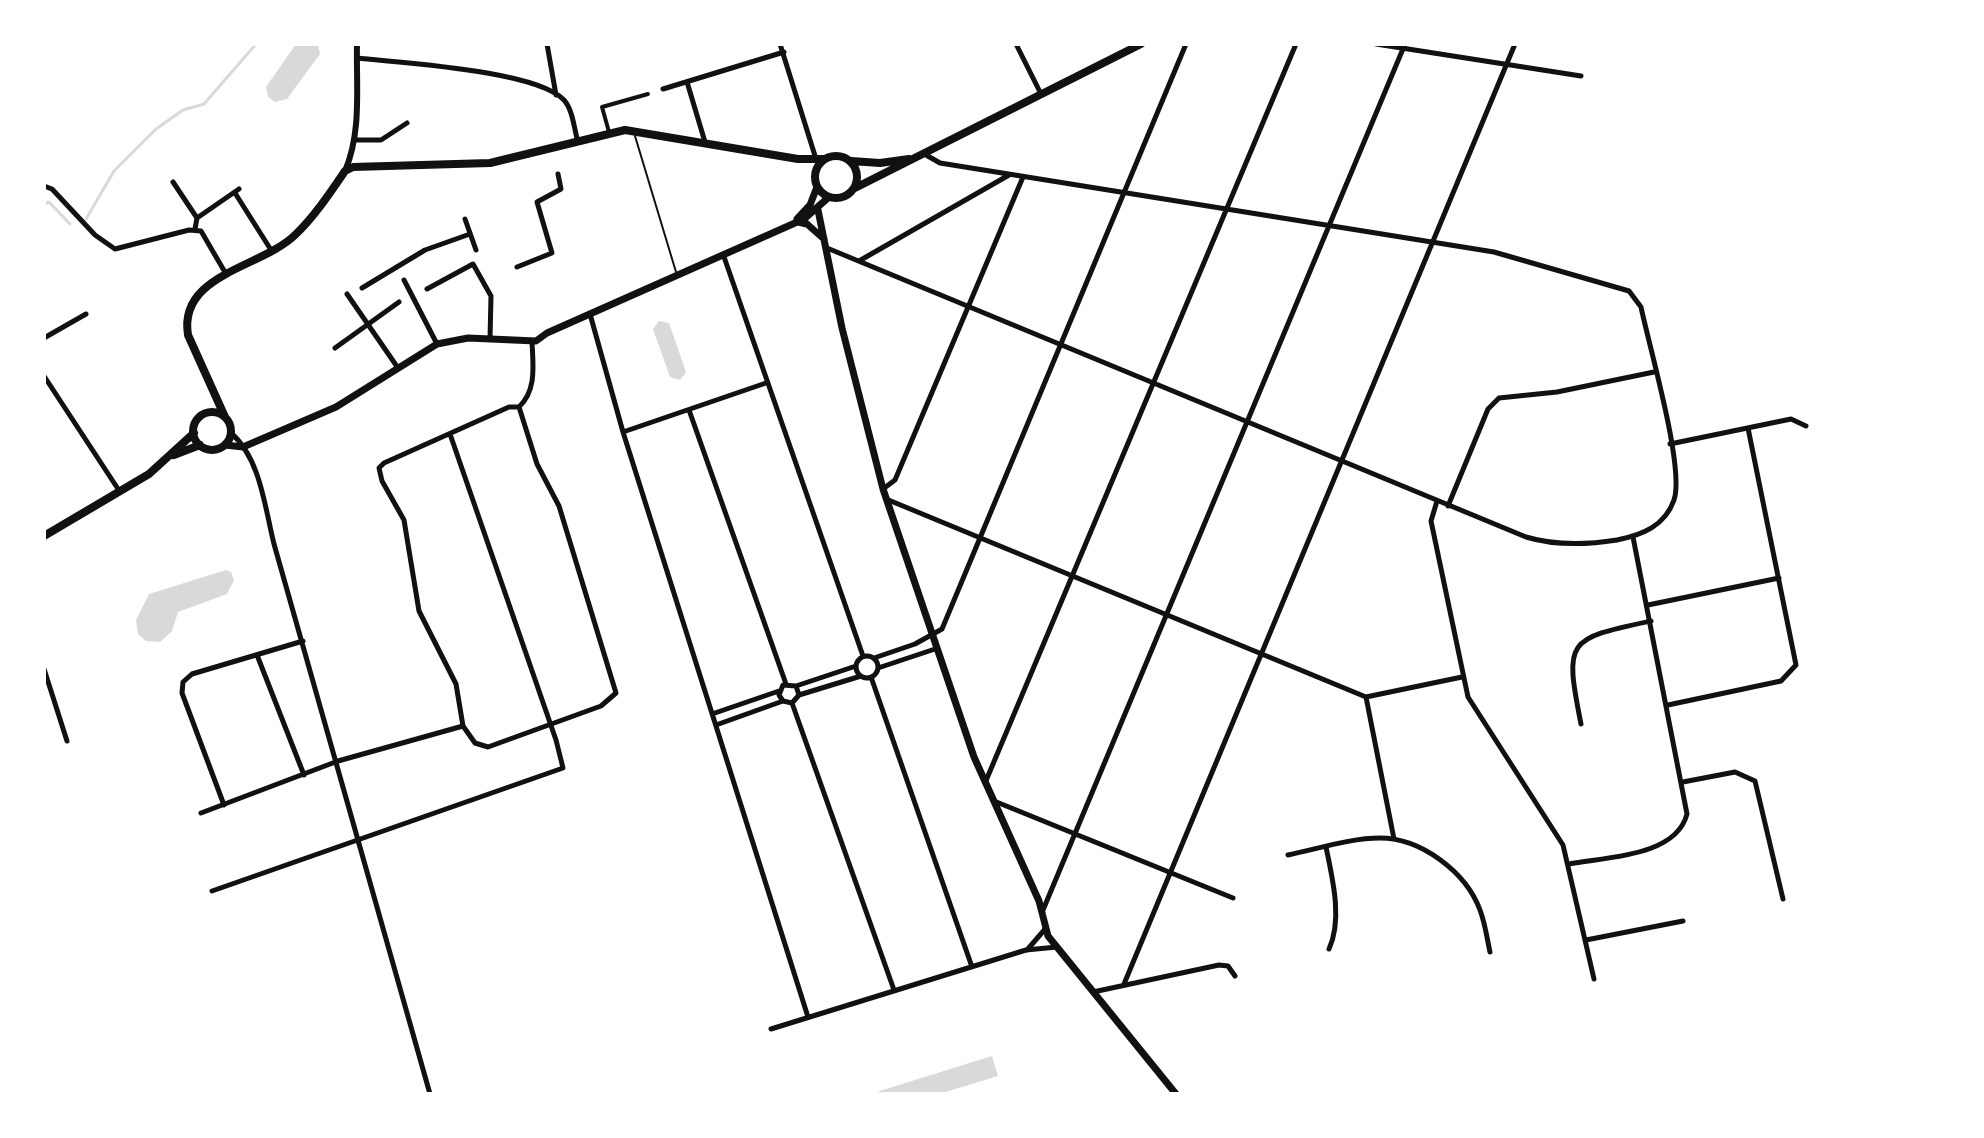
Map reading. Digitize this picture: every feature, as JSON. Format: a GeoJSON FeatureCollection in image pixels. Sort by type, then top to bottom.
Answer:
{"type":"FeatureCollection","features":[{"type":"Feature","properties":{"kind":"main road"},"geometry":{"type":"LineString","coordinates":[[817,187],[829,197],[844,197],[855,188],[926,155],[1141,44]]}},
{"type":"Feature","properties":{"kind":"main road"},"geometry":{"type":"LineString","coordinates":[[225,445],[231,433],[207,382],[187,320],[195,297],[226,275],[295,236],[345,171],[360,165],[478,165],[552,154],[609,132],[633,131],[820,160],[839,156],[851,161],[887,163],[926,155]]}},
{"type":"Feature","properties":{"kind":"main road"},"geometry":{"type":"LineString","coordinates":[[796,221],[810,205],[817,187],[816,171],[820,160]]}},
{"type":"Feature","properties":{"kind":"main road"},"geometry":{"type":"LineString","coordinates":[[851,161],[858,174],[855,188]]}},
{"type":"Feature","properties":{"kind":"main road"},"geometry":{"type":"LineString","coordinates":[[194,433],[200,445],[210,449],[225,445],[243,447],[350,400],[437,344],[468,338],[532,342],[796,221],[818,210],[829,197]]}},
{"type":"Feature","properties":{"kind":"main road"},"geometry":{"type":"LineString","coordinates":[[818,210],[846,343],[883,489],[935,649],[985,783],[1043,911],[1046,928],[1057,947],[1176,1094]]}},
{"type":"Feature","properties":{"kind":"main road"},"geometry":{"type":"LineString","coordinates":[[796,221],[807,224],[826,244]]}},
{"type":"Feature","properties":{"kind":"main road"},"geometry":{"type":"LineString","coordinates":[[207,382],[207,413]]}},
{"type":"Feature","properties":{"kind":"main road"},"geometry":{"type":"LineString","coordinates":[[44,536],[120,493],[170,457],[194,433],[196,421],[207,413],[225,417]]}},
{"type":"Feature","properties":{"kind":"main road"},"geometry":{"type":"LineString","coordinates":[[170,457],[200,445]]}},
{"type":"Feature","properties":{"kind":"street"},"geometry":{"type":"LineString","coordinates":[[345,171],[352,156],[354,140],[357,44]]}},
{"type":"Feature","properties":{"kind":"street"},"geometry":{"type":"LineString","coordinates":[[547,44],[556,95]]}},
{"type":"Feature","properties":{"kind":"street"},"geometry":{"type":"LineString","coordinates":[[780,44],[820,160]]}},
{"type":"Feature","properties":{"kind":"street"},"geometry":{"type":"LineString","coordinates":[[1016,44],[1042,95]]}},
{"type":"Feature","properties":{"kind":"street"},"geometry":{"type":"LineString","coordinates":[[863,656],[874,658],[942,629],[1186,44]]}},
{"type":"Feature","properties":{"kind":"street"},"geometry":{"type":"LineString","coordinates":[[985,783],[1296,44]]}},
{"type":"Feature","properties":{"kind":"street"},"geometry":{"type":"LineString","coordinates":[[1376,44],[1581,76]]}},
{"type":"Feature","properties":{"kind":"street"},"geometry":{"type":"LineString","coordinates":[[1124,984],[1515,44]]}},
{"type":"Feature","properties":{"kind":"street"},"geometry":{"type":"LineString","coordinates":[[1043,911],[1404,46]]}},
{"type":"Feature","properties":{"kind":"street"},"geometry":{"type":"LineString","coordinates":[[656,92],[784,52]]}},
{"type":"Feature","properties":{"kind":"street"},"geometry":{"type":"LineString","coordinates":[[357,58],[489,74],[556,95],[567,106],[578,142]]}},
{"type":"Feature","properties":{"kind":"street"},"geometry":{"type":"LineString","coordinates":[[687,82],[705,144]]}},
{"type":"Feature","properties":{"kind":"street"},"geometry":{"type":"LineString","coordinates":[[609,132],[602,107],[648,94]]}},
{"type":"Feature","properties":{"kind":"street"},"geometry":{"type":"LineString","coordinates":[[354,140],[381,140],[407,123]]}},
{"type":"Feature","properties":{"kind":"street"},"geometry":{"type":"LineString","coordinates":[[826,244],[859,261],[1059,345],[1448,506],[1542,541],[1577,544],[1633,537],[1656,525],[1672,504],[1677,479],[1640,304],[1633,294],[1623,289],[1494,252],[1009,175],[940,163],[926,155]]}},
{"type":"Feature","properties":{"kind":"street"},"geometry":{"type":"LineString","coordinates":[[352,156],[360,165]]}},
{"type":"Feature","properties":{"kind":"street"},"geometry":{"type":"LineString","coordinates":[[517,267],[552,252],[537,202],[560,190],[558,174]]}},
{"type":"Feature","properties":{"kind":"street"},"geometry":{"type":"LineString","coordinates":[[859,261],[1009,175]]}},
{"type":"Feature","properties":{"kind":"street"},"geometry":{"type":"LineString","coordinates":[[883,489],[895,480],[1023,177]]}},
{"type":"Feature","properties":{"kind":"street"},"geometry":{"type":"LineString","coordinates":[[173,182],[197,218],[195,229]]}},
{"type":"Feature","properties":{"kind":"street"},"geometry":{"type":"LineString","coordinates":[[44,186],[52,189],[104,242],[119,249],[195,229]]}},
{"type":"Feature","properties":{"kind":"street"},"geometry":{"type":"LineString","coordinates":[[197,218],[237,191],[271,250]]}},
{"type":"Feature","properties":{"kind":"street"},"geometry":{"type":"LineString","coordinates":[[465,219],[476,250]]}},
{"type":"Feature","properties":{"kind":"street"},"geometry":{"type":"LineString","coordinates":[[195,229],[207,238],[226,275]]}},
{"type":"Feature","properties":{"kind":"street"},"geometry":{"type":"LineString","coordinates":[[362,288],[396,266],[470,234]]}},
{"type":"Feature","properties":{"kind":"street"},"geometry":{"type":"LineString","coordinates":[[723,254],[863,656]]}},
{"type":"Feature","properties":{"kind":"street"},"geometry":{"type":"LineString","coordinates":[[427,289],[473,264],[491,296],[490,339]]}},
{"type":"Feature","properties":{"kind":"street"},"geometry":{"type":"LineString","coordinates":[[396,266],[400,273]]}},
{"type":"Feature","properties":{"kind":"street"},"geometry":{"type":"LineString","coordinates":[[404,280],[437,344]]}},
{"type":"Feature","properties":{"kind":"street"},"geometry":{"type":"LineString","coordinates":[[347,294],[398,368]]}},
{"type":"Feature","properties":{"kind":"street"},"geometry":{"type":"LineString","coordinates":[[335,348],[399,302]]}},
{"type":"Feature","properties":{"kind":"street"},"geometry":{"type":"LineString","coordinates":[[44,338],[86,314]]}},
{"type":"Feature","properties":{"kind":"street"},"geometry":{"type":"LineString","coordinates":[[590,314],[623,432],[808,1017]]}},
{"type":"Feature","properties":{"kind":"street"},"geometry":{"type":"LineString","coordinates":[[519,407],[527,397],[532,381],[532,342]]}},
{"type":"Feature","properties":{"kind":"street"},"geometry":{"type":"LineString","coordinates":[[1448,506],[1488,409],[1499,398],[1557,392],[1654,372]]}},
{"type":"Feature","properties":{"kind":"street"},"geometry":{"type":"LineString","coordinates":[[44,376],[120,493]]}},
{"type":"Feature","properties":{"kind":"street"},"geometry":{"type":"LineString","coordinates":[[623,432],[767,383]]}},
{"type":"Feature","properties":{"kind":"street"},"geometry":{"type":"LineString","coordinates":[[509,407],[519,407],[537,464],[558,504],[587,605],[616,689],[609,702],[552,726],[484,747],[474,742],[463,726],[456,684],[419,611],[404,520],[379,472],[384,463],[509,407]]}},
{"type":"Feature","properties":{"kind":"street"},"geometry":{"type":"LineString","coordinates":[[689,410],[786,684]]}},
{"type":"Feature","properties":{"kind":"street"},"geometry":{"type":"LineString","coordinates":[[1670,444],[1794,419],[1806,426]]}},
{"type":"Feature","properties":{"kind":"street"},"geometry":{"type":"LineString","coordinates":[[1668,705],[1789,677],[1797,655],[1748,428]]}},
{"type":"Feature","properties":{"kind":"street"},"geometry":{"type":"LineString","coordinates":[[231,433],[243,447],[267,505],[430,1094]]}},
{"type":"Feature","properties":{"kind":"street"},"geometry":{"type":"LineString","coordinates":[[212,891],[560,771],[564,763],[552,726],[450,434]]}},
{"type":"Feature","properties":{"kind":"street"},"geometry":{"type":"LineString","coordinates":[[886,499],[982,536],[1366,697],[1462,677]]}},
{"type":"Feature","properties":{"kind":"street"},"geometry":{"type":"LineString","coordinates":[[1437,501],[1431,521],[1462,677],[1474,711],[1556,831],[1569,864],[1594,979]]}},
{"type":"Feature","properties":{"kind":"street"},"geometry":{"type":"LineString","coordinates":[[1569,864],[1668,841],[1686,820],[1683,782],[1633,537]]}},
{"type":"Feature","properties":{"kind":"street"},"geometry":{"type":"LineString","coordinates":[[1648,605],[1779,578]]}},
{"type":"Feature","properties":{"kind":"street"},"geometry":{"type":"LineString","coordinates":[[1581,724],[1571,667],[1579,644],[1595,633],[1651,621]]}},
{"type":"Feature","properties":{"kind":"street"},"geometry":{"type":"LineString","coordinates":[[224,805],[206,763],[182,685],[190,675],[303,641]]}},
{"type":"Feature","properties":{"kind":"street"},"geometry":{"type":"LineString","coordinates":[[871,677],[878,668],[935,649]]}},
{"type":"Feature","properties":{"kind":"street"},"geometry":{"type":"LineString","coordinates":[[257,655],[304,775]]}},
{"type":"Feature","properties":{"kind":"street"},"geometry":{"type":"LineString","coordinates":[[786,684],[796,686],[856,666],[863,656]]}},
{"type":"Feature","properties":{"kind":"street"},"geometry":{"type":"LineString","coordinates":[[874,658],[878,668]]}},
{"type":"Feature","properties":{"kind":"street"},"geometry":{"type":"LineString","coordinates":[[856,666],[861,676]]}},
{"type":"Feature","properties":{"kind":"street"},"geometry":{"type":"LineString","coordinates":[[44,669],[67,741]]}},
{"type":"Feature","properties":{"kind":"street"},"geometry":{"type":"LineString","coordinates":[[792,703],[799,695],[861,676],[871,677]]}},
{"type":"Feature","properties":{"kind":"street"},"geometry":{"type":"LineString","coordinates":[[871,677],[972,967]]}},
{"type":"Feature","properties":{"kind":"street"},"geometry":{"type":"LineString","coordinates":[[712,714],[779,691],[786,684]]}},
{"type":"Feature","properties":{"kind":"street"},"geometry":{"type":"LineString","coordinates":[[796,686],[799,695]]}},
{"type":"Feature","properties":{"kind":"street"},"geometry":{"type":"LineString","coordinates":[[779,691],[783,701]]}},
{"type":"Feature","properties":{"kind":"street"},"geometry":{"type":"LineString","coordinates":[[1366,697],[1394,839]]}},
{"type":"Feature","properties":{"kind":"street"},"geometry":{"type":"LineString","coordinates":[[716,725],[783,701],[792,703]]}},
{"type":"Feature","properties":{"kind":"street"},"geometry":{"type":"LineString","coordinates":[[792,703],[894,990]]}},
{"type":"Feature","properties":{"kind":"street"},"geometry":{"type":"LineString","coordinates":[[201,813],[338,761],[463,726]]}},
{"type":"Feature","properties":{"kind":"street"},"geometry":{"type":"LineString","coordinates":[[1683,782],[1735,772],[1755,781],[1760,790],[1783,899]]}},
{"type":"Feature","properties":{"kind":"street"},"geometry":{"type":"LineString","coordinates":[[993,800],[1233,898]]}},
{"type":"Feature","properties":{"kind":"street"},"geometry":{"type":"LineString","coordinates":[[1288,855],[1364,839],[1394,839],[1434,856],[1459,877],[1481,911],[1490,952]]}},
{"type":"Feature","properties":{"kind":"street"},"geometry":{"type":"LineString","coordinates":[[1326,847],[1334,891],[1334,938],[1329,949]]}},
{"type":"Feature","properties":{"kind":"street"},"geometry":{"type":"LineString","coordinates":[[1586,940],[1683,921]]}},
{"type":"Feature","properties":{"kind":"street"},"geometry":{"type":"LineString","coordinates":[[1026,950],[1046,928]]}},
{"type":"Feature","properties":{"kind":"street"},"geometry":{"type":"LineString","coordinates":[[771,1029],[1026,950],[1057,947]]}},
{"type":"Feature","properties":{"kind":"street"},"geometry":{"type":"LineString","coordinates":[[1093,992],[1219,965],[1228,966],[1235,976]]}},
{"type":"Feature","properties":{"kind":"lane"},"geometry":{"type":"LineString","coordinates":[[633,131],[677,275]]}},
{"type":"Feature","properties":{"kind":"shaded area"},"geometry":{"type":"Polygon","coordinates":[[[296,44],[318,44],[320,54],[287,99],[275,102],[268,97],[266,87],[296,44]]]}},
{"type":"Feature","properties":{"kind":"shaded area"},"geometry":{"type":"Polygon","coordinates":[[[659,321],[669,323],[686,372],[680,380],[670,377],[653,329],[659,321]]]}},
{"type":"Feature","properties":{"kind":"shaded area"},"geometry":{"type":"Polygon","coordinates":[[[226,570],[231,572],[234,580],[227,594],[178,612],[172,631],[160,642],[146,641],[138,634],[136,620],[149,594],[226,570]]]}},
{"type":"Feature","properties":{"kind":"shaded area"},"geometry":{"type":"Polygon","coordinates":[[[992,1056],[998,1076],[939,1094],[870,1094],[992,1056]]]}},
{"type":"Feature","properties":{"kind":"waterway"},"geometry":{"type":"LineString","coordinates":[[86,219],[114,171],[156,129],[183,110],[204,104],[256,44]]}},
{"type":"Feature","properties":{"kind":"waterway"},"geometry":{"type":"LineString","coordinates":[[44,204],[49,202],[70,224]]}}]}
